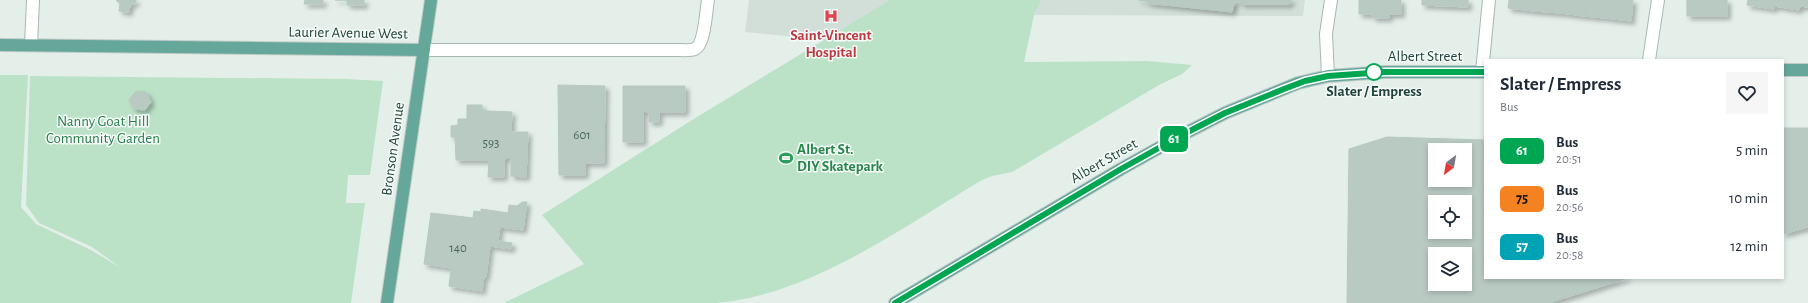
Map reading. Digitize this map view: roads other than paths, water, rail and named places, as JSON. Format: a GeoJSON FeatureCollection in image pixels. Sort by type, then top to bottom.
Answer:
{"type":"FeatureCollection","features":[{"type":"Feature","properties":{"kind":"main road","name":"Bronson Avenue"},"geometry":{"type":"LineString","coordinates":[[387,303],[431,0]]}},
{"type":"Feature","properties":{"kind":"main road","name":"Laurier Avenue West"},"geometry":{"type":"LineString","coordinates":[[0,45],[424,50]]}},
{"type":"Feature","properties":{"kind":"main road"},"geometry":{"type":"LineString","coordinates":[[1784,70],[1808,70]]}},
{"type":"Feature","properties":{"kind":"main road","name":"Albert Street"},"geometry":{"type":"LineString","coordinates":[[895,302],[1114,173],[1182,135],[1225,113],[1298,83],[1328,76],[1385,72],[1483,72]]}},
{"type":"Feature","properties":{"kind":"street"},"geometry":{"type":"LineString","coordinates":[[32,45],[33,0]]}},
{"type":"Feature","properties":{"kind":"street","name":"Laurier Avenue West"},"geometry":{"type":"LineString","coordinates":[[424,50],[695,49],[702,37],[708,0]]}},
{"type":"Feature","properties":{"kind":"street"},"geometry":{"type":"LineString","coordinates":[[1328,76],[1326,34],[1331,0]]}},
{"type":"Feature","properties":{"kind":"street"},"geometry":{"type":"LineString","coordinates":[[1484,59],[1490,0]]}},
{"type":"Feature","properties":{"kind":"street"},"geometry":{"type":"LineString","coordinates":[[1649,59],[1658,0]]}},
{"type":"Feature","properties":{"kind":"street"},"geometry":{"type":"LineString","coordinates":[[1483,72],[1484,62]]}},
{"type":"Feature","properties":{"kind":"place","name":"Saint-Vincent Hospital"},"geometry":{"type":"Point","coordinates":[831,16]}},
{"type":"Feature","properties":{"kind":"place","name":"Slater / Empress"},"geometry":{"type":"Point","coordinates":[1374,72]}},
{"type":"Feature","properties":{"kind":"place","name":"Albert St. DIY Skatepark"},"geometry":{"type":"Point","coordinates":[786,158]}},
{"type":"Feature","properties":{"kind":"park label","name":"Nanny Goat Hill Community Garden"},"geometry":{"type":"Point","coordinates":[103,130]}}]}
